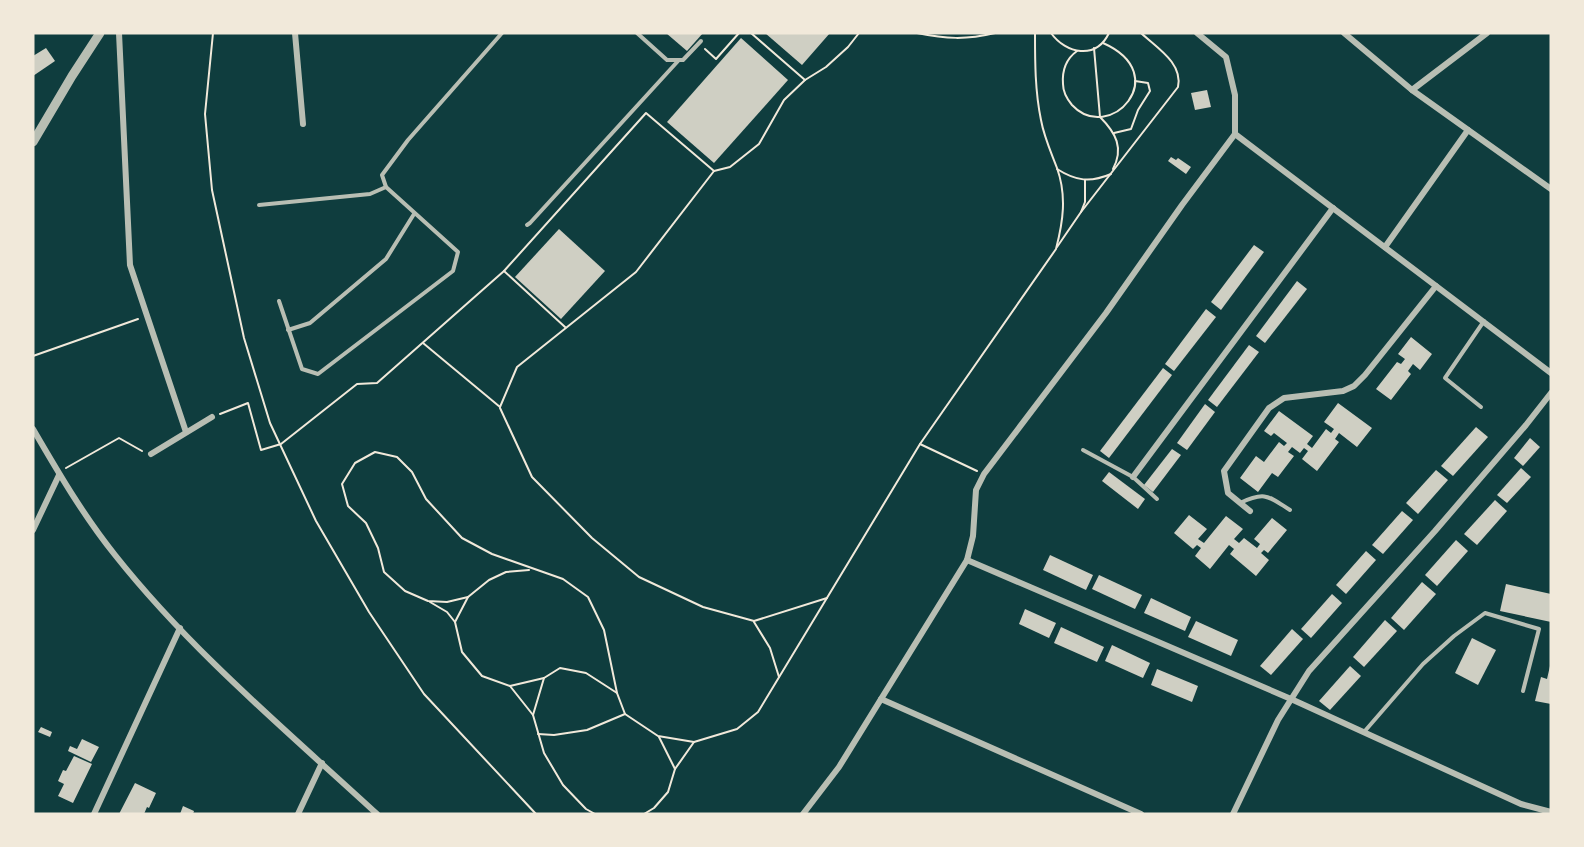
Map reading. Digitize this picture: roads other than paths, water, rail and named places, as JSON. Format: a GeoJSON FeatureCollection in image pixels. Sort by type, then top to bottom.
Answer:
{"type":"FeatureCollection","features":[{"type":"Feature","properties":{"kind":"street"},"geometry":{"type":"LineString","coordinates":[[33,142],[100,33]]}},
{"type":"Feature","properties":{"kind":"street"},"geometry":{"type":"LineString","coordinates":[[119,33],[130,265],[186,432]]}},
{"type":"Feature","properties":{"kind":"street"},"geometry":{"type":"LineString","coordinates":[[295,33],[303,124]]}},
{"type":"Feature","properties":{"kind":"street"},"geometry":{"type":"LineString","coordinates":[[807,813],[839,767],[967,561],[973,536],[976,490],[984,474],[1106,313],[1235,134],[1235,94],[1226,57],[1197,33]]}},
{"type":"Feature","properties":{"kind":"street"},"geometry":{"type":"LineString","coordinates":[[1344,33],[1412,90],[1551,189]]}},
{"type":"Feature","properties":{"kind":"street"},"geometry":{"type":"LineString","coordinates":[[1412,90],[1486,33]]}},
{"type":"Feature","properties":{"kind":"street"},"geometry":{"type":"LineString","coordinates":[[1385,247],[1468,130]]}},
{"type":"Feature","properties":{"kind":"street"},"geometry":{"type":"LineString","coordinates":[[1235,134],[1551,373]]}},
{"type":"Feature","properties":{"kind":"street"},"geometry":{"type":"LineString","coordinates":[[1133,477],[1333,208]]}},
{"type":"Feature","properties":{"kind":"street"},"geometry":{"type":"LineString","coordinates":[[1250,511],[1228,493],[1224,471],[1269,408],[1284,399],[1343,391],[1354,386],[1436,286]]}},
{"type":"Feature","properties":{"kind":"street"},"geometry":{"type":"LineString","coordinates":[[1233,814],[1278,720],[1309,671],[1435,531],[1551,393]]}},
{"type":"Feature","properties":{"kind":"street"},"geometry":{"type":"LineString","coordinates":[[151,454],[212,417]]}},
{"type":"Feature","properties":{"kind":"street"},"geometry":{"type":"LineString","coordinates":[[33,429],[59,474],[115,554],[180,628],[377,814]]}},
{"type":"Feature","properties":{"kind":"street"},"geometry":{"type":"LineString","coordinates":[[33,530],[59,474]]}},
{"type":"Feature","properties":{"kind":"street"},"geometry":{"type":"LineString","coordinates":[[967,561],[1291,699],[1521,804],[1551,812]]}},
{"type":"Feature","properties":{"kind":"street"},"geometry":{"type":"LineString","coordinates":[[94,814],[180,628]]}},
{"type":"Feature","properties":{"kind":"street"},"geometry":{"type":"LineString","coordinates":[[881,699],[1141,814]]}},
{"type":"Feature","properties":{"kind":"street"},"geometry":{"type":"LineString","coordinates":[[298,814],[322,763]]}},
{"type":"Feature","properties":{"kind":"lane"},"geometry":{"type":"LineString","coordinates":[[279,301],[302,369],[318,374],[453,271],[458,252],[386,187],[382,175],[388,165],[502,33]]}},
{"type":"Feature","properties":{"kind":"lane"},"geometry":{"type":"LineString","coordinates":[[637,33],[668,60],[683,60],[700,42]]}},
{"type":"Feature","properties":{"kind":"lane"},"geometry":{"type":"LineString","coordinates":[[527,225],[678,61]]}},
{"type":"Feature","properties":{"kind":"lane"},"geometry":{"type":"LineString","coordinates":[[259,205],[370,194],[386,187]]}},
{"type":"Feature","properties":{"kind":"lane"},"geometry":{"type":"LineString","coordinates":[[288,330],[310,323],[386,259],[414,214]]}},
{"type":"Feature","properties":{"kind":"lane"},"geometry":{"type":"LineString","coordinates":[[1481,407],[1445,378],[1484,321]]}},
{"type":"Feature","properties":{"kind":"lane"},"geometry":{"type":"LineString","coordinates":[[1083,450],[1133,477],[1157,499]]}},
{"type":"Feature","properties":{"kind":"lane"},"geometry":{"type":"LineString","coordinates":[[1239,504],[1264,495],[1290,510]]}},
{"type":"Feature","properties":{"kind":"lane"},"geometry":{"type":"LineString","coordinates":[[1364,732],[1423,664],[1454,636],[1485,613],[1539,629],[1523,691]]}}]}
